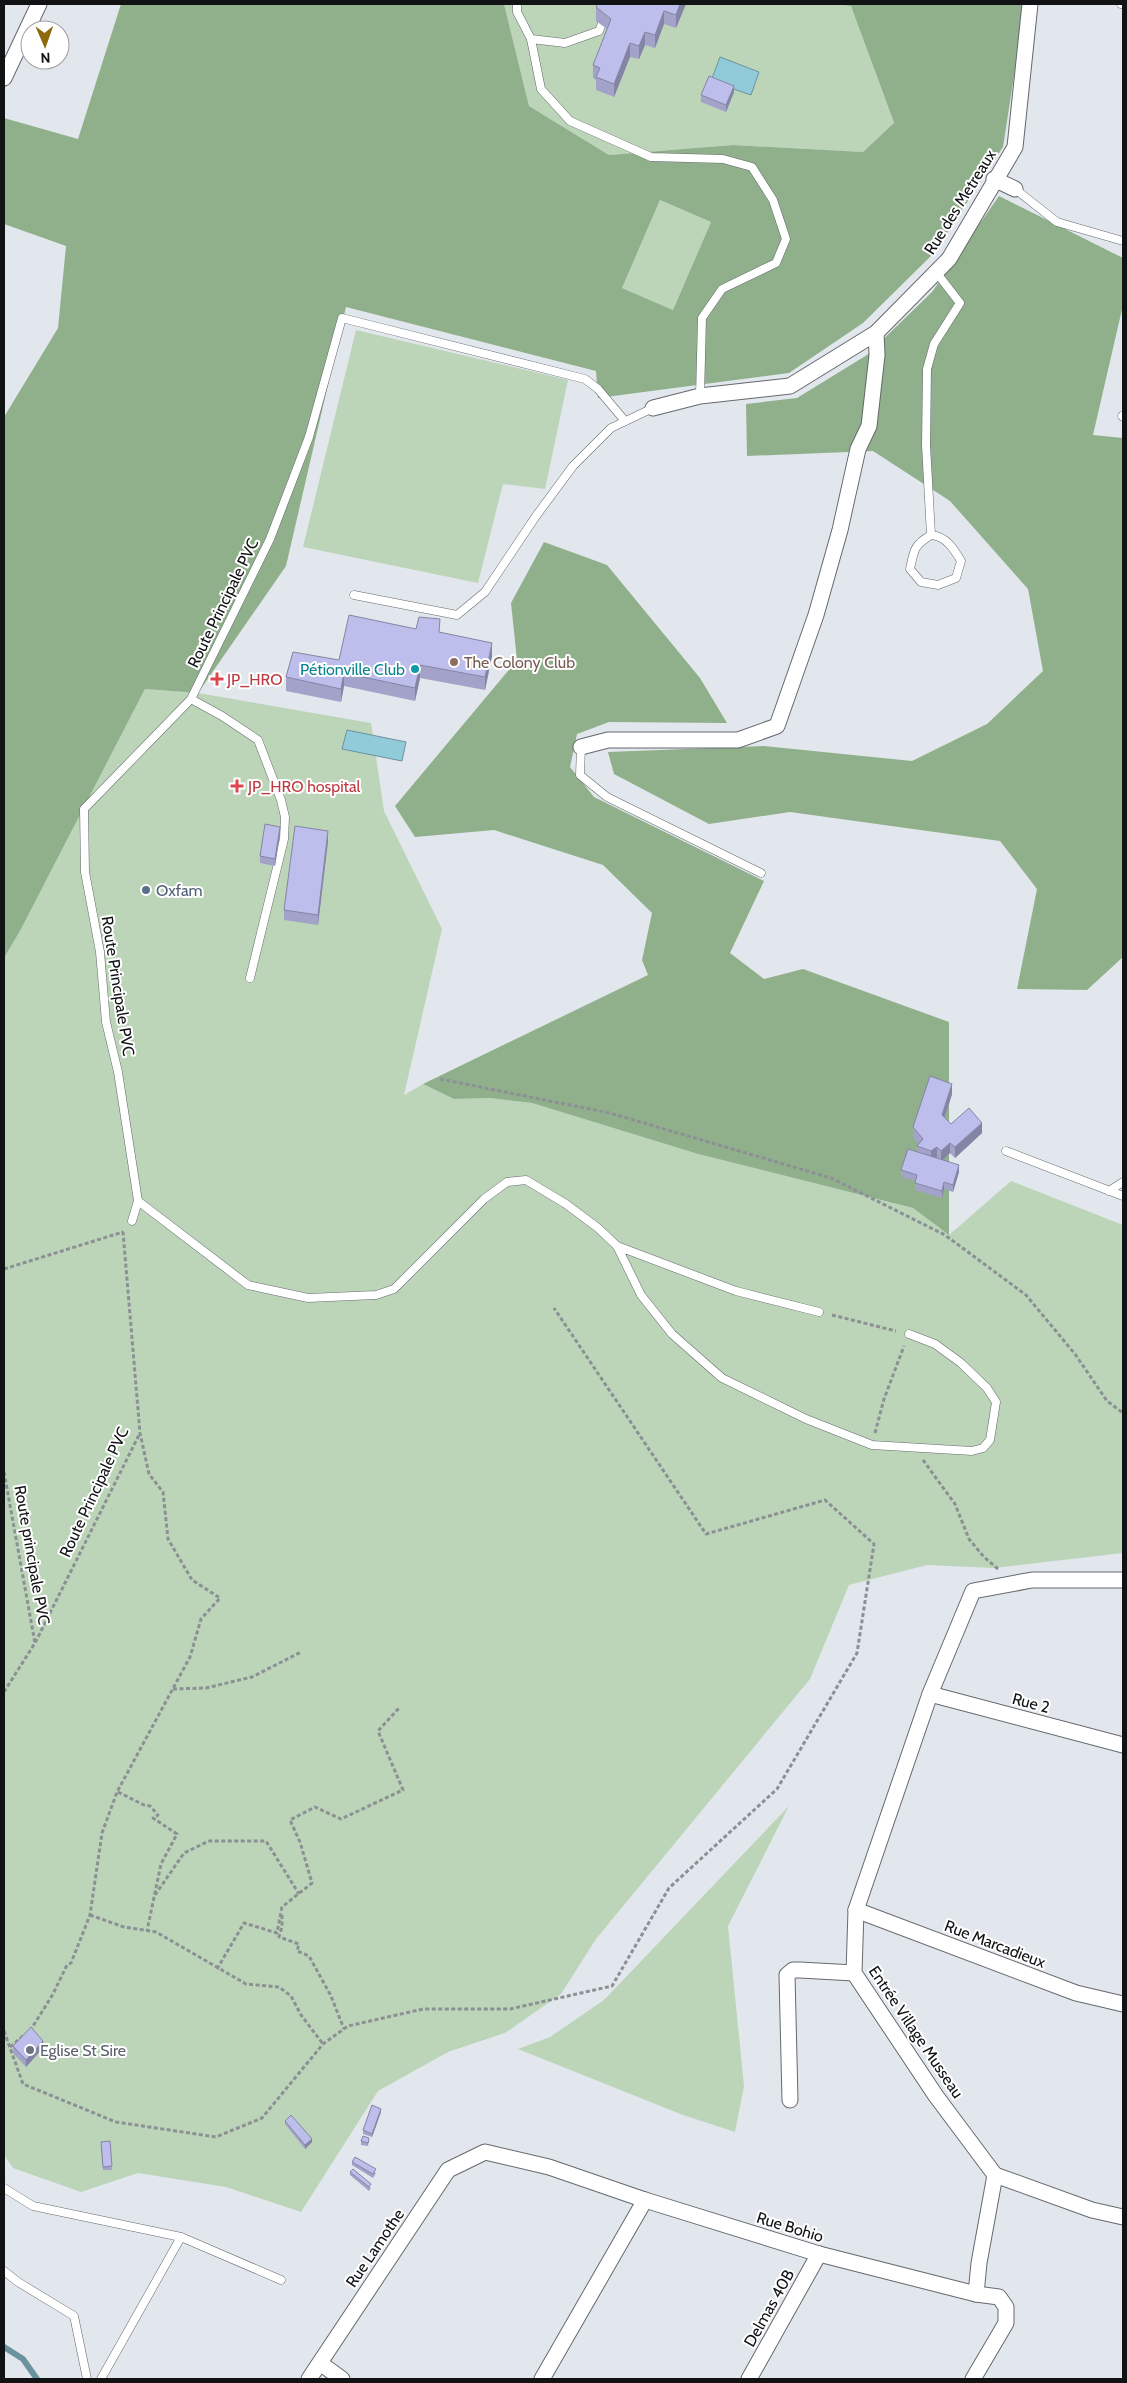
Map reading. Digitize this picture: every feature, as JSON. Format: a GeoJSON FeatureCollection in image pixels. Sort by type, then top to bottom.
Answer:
{"type":"FeatureCollection","features":[{"type":"Feature","properties":{"kind":"street"},"geometry":{"type":"LineString","coordinates":[[4,78],[38,4]]}},
{"type":"Feature","properties":{"kind":"street","name":"Rue des Metreaux"},"geometry":{"type":"LineString","coordinates":[[652,408],[700,396],[790,386],[876,333],[949,259],[1014,147],[1030,4]]}},
{"type":"Feature","properties":{"kind":"street"},"geometry":{"type":"LineString","coordinates":[[994,179],[1015,189]]}},
{"type":"Feature","properties":{"kind":"street"},"geometry":{"type":"LineString","coordinates":[[581,747],[608,740],[738,740],[777,726],[816,615],[840,530],[858,450],[869,426],[877,355],[876,333]]}},
{"type":"Feature","properties":{"kind":"street","name":"Entrée Village Musseau"},"geometry":{"type":"LineString","coordinates":[[995,2175],[936,2096],[854,1973],[856,1910],[930,1694],[973,1591],[1032,1580],[1123,1580]]}},
{"type":"Feature","properties":{"kind":"street","name":"Rue 2"},"geometry":{"type":"LineString","coordinates":[[930,1694],[1123,1745]]}},
{"type":"Feature","properties":{"kind":"street","name":"Rue Marcadieux"},"geometry":{"type":"LineString","coordinates":[[856,1910],[1076,1992],[1123,2004]]}},
{"type":"Feature","properties":{"kind":"street"},"geometry":{"type":"LineString","coordinates":[[790,2100],[787,1975],[793,1970],[854,1973]]}},
{"type":"Feature","properties":{"kind":"street","name":"Rue Bohio"},"geometry":{"type":"LineString","coordinates":[[485,2152],[550,2167],[645,2200],[819,2254],[976,2294],[999,2298],[1006,2307],[1006,2323],[973,2379]]}},
{"type":"Feature","properties":{"kind":"street","name":"Rue Lamothe"},"geometry":{"type":"LineString","coordinates":[[308,2379],[448,2170],[485,2152]]}},
{"type":"Feature","properties":{"kind":"street"},"geometry":{"type":"LineString","coordinates":[[976,2294],[979,2263],[995,2175],[1092,2210],[1123,2217]]}},
{"type":"Feature","properties":{"kind":"street"},"geometry":{"type":"LineString","coordinates":[[542,2379],[645,2200]]}},
{"type":"Feature","properties":{"kind":"street","name":"Delmas 40B"},"geometry":{"type":"LineString","coordinates":[[749,2379],[819,2254]]}},
{"type":"Feature","properties":{"kind":"street"},"geometry":{"type":"LineString","coordinates":[[320,2363],[342,2379]]}},
{"type":"Feature","properties":{"kind":"lane"},"geometry":{"type":"LineString","coordinates":[[517,4],[517,12],[531,39],[541,89],[570,121],[651,157],[723,159],[752,167],[773,200],[786,239],[776,263],[722,289],[702,318],[700,396]]}},
{"type":"Feature","properties":{"kind":"lane"},"geometry":{"type":"LineString","coordinates":[[531,39],[565,43],[599,31],[608,9],[608,4]]}},
{"type":"Feature","properties":{"kind":"lane"},"geometry":{"type":"LineString","coordinates":[[1015,189],[1057,222],[1123,241]]}},
{"type":"Feature","properties":{"kind":"lane"},"geometry":{"type":"LineString","coordinates":[[931,535],[926,445],[926,370],[934,344],[960,302],[936,272]]}},
{"type":"Feature","properties":{"kind":"lane","name":"Route Principale PVC"},"geometry":{"type":"LineString","coordinates":[[132,1221],[138,1201],[118,1072],[106,1022],[100,952],[85,872],[84,809],[191,699],[270,539],[308,437],[342,318],[585,379],[598,388],[625,421]]}},
{"type":"Feature","properties":{"kind":"lane"},"geometry":{"type":"LineString","coordinates":[[354,594],[456,615],[485,592],[536,516],[573,466],[611,428],[652,408]]}},
{"type":"Feature","properties":{"kind":"lane"},"geometry":{"type":"LineString","coordinates":[[931,535],[938,536],[952,546],[961,561],[956,578],[938,585],[921,582],[910,569],[914,550],[920,541],[931,535]]}},
{"type":"Feature","properties":{"kind":"lane"},"geometry":{"type":"LineString","coordinates":[[191,699],[258,740],[281,800],[285,817],[284,839],[250,978]]}},
{"type":"Feature","properties":{"kind":"lane"},"geometry":{"type":"LineString","coordinates":[[581,747],[580,775],[607,797],[761,873]]}},
{"type":"Feature","properties":{"kind":"lane"},"geometry":{"type":"LineString","coordinates":[[1006,1151],[1123,1196]]}},
{"type":"Feature","properties":{"kind":"lane"},"geometry":{"type":"LineString","coordinates":[[138,1201],[248,1285],[308,1298],[376,1295],[394,1289],[484,1199],[507,1182],[526,1180],[566,1204],[598,1228],[617,1246],[641,1295],[672,1334],[722,1378],[806,1419],[872,1445],[972,1450],[983,1448],[990,1440],[996,1407],[987,1388],[961,1363],[935,1344],[908,1334]]}},
{"type":"Feature","properties":{"kind":"lane"},"geometry":{"type":"LineString","coordinates":[[1109,1191],[1123,1182]]}},
{"type":"Feature","properties":{"kind":"lane"},"geometry":{"type":"LineString","coordinates":[[617,1246],[736,1291],[819,1312]]}},
{"type":"Feature","properties":{"kind":"lane"},"geometry":{"type":"LineString","coordinates":[[4,2188],[33,2206],[182,2237],[281,2280]]}},
{"type":"Feature","properties":{"kind":"lane"},"geometry":{"type":"LineString","coordinates":[[101,2379],[182,2237]]}},
{"type":"Feature","properties":{"kind":"lane"},"geometry":{"type":"LineString","coordinates":[[4,2270],[18,2282],[74,2316],[87,2379]]}},
{"type":"Feature","properties":{"kind":"path"},"geometry":{"type":"LineString","coordinates":[[440,1079],[610,1113],[831,1178],[945,1235],[1026,1295],[1075,1354],[1108,1401],[1123,1413]]}},
{"type":"Feature","properties":{"kind":"path"},"geometry":{"type":"LineString","coordinates":[[4,1269],[123,1232],[132,1221]]}},
{"type":"Feature","properties":{"kind":"path","name":"Route Principale PVC"},"geometry":{"type":"LineString","coordinates":[[4,1692],[35,1643],[140,1433],[123,1232]]}},
{"type":"Feature","properties":{"kind":"path"},"geometry":{"type":"LineString","coordinates":[[4,2030],[23,2084],[116,2122],[216,2136],[262,2118],[323,2044],[344,2029],[423,2009],[510,2009],[612,1986],[669,1888],[777,1789],[857,1653],[874,1544],[825,1500],[706,1534],[554,1308]]}},
{"type":"Feature","properties":{"kind":"path"},"geometry":{"type":"LineString","coordinates":[[819,1312],[908,1334],[884,1399],[872,1445]]}},
{"type":"Feature","properties":{"kind":"path"},"geometry":{"type":"LineString","coordinates":[[10,2047],[34,2028],[67,1965],[71,1962],[90,1915],[102,1833],[117,1792],[190,1657],[201,1620],[220,1598],[192,1580],[168,1539],[163,1492],[150,1474],[140,1433]]}},
{"type":"Feature","properties":{"kind":"path"},"geometry":{"type":"LineString","coordinates":[[914,1448],[955,1504],[969,1539],[984,1557],[999,1569],[1008,1568]]}},
{"type":"Feature","properties":{"kind":"path","name":"Route principale PVC"},"geometry":{"type":"LineString","coordinates":[[4,1472],[35,1643]]}},
{"type":"Feature","properties":{"kind":"path"},"geometry":{"type":"LineString","coordinates":[[173,1690],[206,1688],[252,1677],[301,1652]]}},
{"type":"Feature","properties":{"kind":"path"},"geometry":{"type":"LineString","coordinates":[[218,1969],[244,1922],[277,1933],[282,1907],[312,1884],[300,1842],[290,1820],[316,1807],[341,1819],[403,1790],[378,1731],[399,1708]]}},
{"type":"Feature","properties":{"kind":"path"},"geometry":{"type":"LineString","coordinates":[[117,1792],[144,1806],[150,1806],[158,1815],[153,1818],[177,1834],[161,1864],[147,1931]]}},
{"type":"Feature","properties":{"kind":"path"},"geometry":{"type":"LineString","coordinates":[[155,1895],[184,1853],[209,1842],[266,1840],[299,1894]]}},
{"type":"Feature","properties":{"kind":"path"},"geometry":{"type":"LineString","coordinates":[[281,1909],[282,1927],[279,1937],[299,1944],[298,1951],[309,1956],[331,1996],[344,2029]]}},
{"type":"Feature","properties":{"kind":"path"},"geometry":{"type":"LineString","coordinates":[[90,1915],[124,1927],[156,1932],[246,1984],[279,1987],[291,1996],[301,2015],[323,2044]]}},
{"type":"Feature","properties":{"kind":"green space"},"geometry":{"type":"Polygon","coordinates":[[[121,4],[504,4],[529,106],[609,155],[733,145],[863,152],[894,123],[851,6],[834,4],[1025,4],[1003,147],[934,253],[863,323],[789,373],[598,398],[596,371],[346,307],[286,566],[198,693],[145,689],[20,931],[4,958],[4,417],[58,328],[66,246],[4,224],[4,118],[78,139],[121,4]],[[660,200],[622,288],[673,310],[711,222],[660,200]]]}},
{"type":"Feature","properties":{"kind":"green space"},"geometry":{"type":"Polygon","coordinates":[[[504,4],[834,4],[851,6],[894,124],[863,152],[733,145],[609,155],[529,106],[504,4]]]}},
{"type":"Feature","properties":{"kind":"green space"},"geometry":{"type":"Polygon","coordinates":[[[999,196],[1123,258],[1123,305],[1093,435],[1123,438],[1123,957],[1087,990],[1017,989],[1037,889],[1000,841],[790,812],[709,824],[614,774],[608,752],[764,746],[912,761],[987,724],[1043,671],[1028,589],[950,501],[873,451],[747,456],[746,404],[797,398],[867,355],[932,292],[999,196]]]}},
{"type":"Feature","properties":{"kind":"green space"},"geometry":{"type":"Polygon","coordinates":[[[660,200],[711,222],[673,310],[622,288],[660,200]]]}},
{"type":"Feature","properties":{"kind":"green space"},"geometry":{"type":"Polygon","coordinates":[[[356,330],[568,380],[545,489],[503,484],[478,583],[303,547],[356,330]]]}},
{"type":"Feature","properties":{"kind":"green space"},"geometry":{"type":"Polygon","coordinates":[[[544,542],[607,565],[700,678],[727,723],[609,722],[577,734],[570,767],[594,797],[764,881],[730,953],[764,979],[803,969],[949,1022],[949,1235],[913,1208],[698,1154],[532,1103],[490,1098],[454,1099],[423,1084],[648,975],[642,960],[652,913],[603,865],[494,830],[415,837],[395,806],[517,660],[511,603],[544,542]]]}},
{"type":"Feature","properties":{"kind":"green space"},"geometry":{"type":"Polygon","coordinates":[[[145,689],[198,693],[371,723],[384,811],[442,929],[404,1095],[423,1084],[454,1099],[490,1098],[532,1103],[698,1154],[913,1208],[949,1235],[1011,1181],[1123,1225],[1123,1553],[994,1568],[927,1565],[849,1585],[810,1679],[596,1939],[561,1994],[505,2033],[448,2052],[378,2091],[301,2212],[226,2187],[138,2173],[81,2192],[13,2168],[4,2155],[4,958],[20,931],[145,689]]]}},
{"type":"Feature","properties":{"kind":"green space"},"geometry":{"type":"Polygon","coordinates":[[[789,1806],[728,1926],[744,2086],[735,2132],[683,2115],[518,2049],[550,2037],[604,2000],[789,1806]]]}},
{"type":"Feature","properties":{"kind":"water"},"geometry":{"type":"Polygon","coordinates":[[[720,57],[759,72],[751,95],[711,81],[720,57]]]}},
{"type":"Feature","properties":{"kind":"water"},"geometry":{"type":"Polygon","coordinates":[[[347,730],[406,742],[402,761],[342,749],[347,730]]]}},
{"type":"Feature","properties":{"kind":"building"},"geometry":{"type":"Polygon","coordinates":[[[598,4],[680,4],[676,15],[664,11],[655,35],[645,32],[639,46],[630,43],[614,84],[596,77],[600,68],[593,65],[611,19],[596,7],[598,4]]]}},
{"type":"Feature","properties":{"kind":"building"},"geometry":{"type":"Polygon","coordinates":[[[709,76],[734,86],[726,105],[701,95],[709,76]]]}},
{"type":"Feature","properties":{"kind":"building","name":"Pétionville Club"},"geometry":{"type":"Polygon","coordinates":[[[349,615],[416,629],[419,617],[440,619],[439,632],[492,643],[485,677],[420,665],[415,688],[344,673],[341,689],[286,677],[293,652],[339,660],[349,615]]]}},
{"type":"Feature","properties":{"kind":"building"},"geometry":{"type":"Polygon","coordinates":[[[265,824],[280,827],[275,859],[260,856],[265,824]]]}},
{"type":"Feature","properties":{"kind":"building"},"geometry":{"type":"Polygon","coordinates":[[[295,826],[328,831],[318,915],[284,910],[295,826]]]}},
{"type":"Feature","properties":{"kind":"building"},"geometry":{"type":"Polygon","coordinates":[[[930,1076],[952,1084],[942,1115],[951,1124],[969,1108],[982,1123],[955,1147],[950,1143],[941,1151],[937,1147],[931,1151],[917,1146],[923,1139],[913,1127],[930,1076]]]}},
{"type":"Feature","properties":{"kind":"building"},"geometry":{"type":"Polygon","coordinates":[[[908,1149],[959,1165],[953,1185],[944,1182],[942,1191],[915,1183],[917,1175],[901,1170],[908,1149]]]}},
{"type":"Feature","properties":{"kind":"building"},"geometry":{"type":"Polygon","coordinates":[[[31,2027],[43,2041],[26,2060],[13,2046],[31,2027]]]}},
{"type":"Feature","properties":{"kind":"building"},"geometry":{"type":"Polygon","coordinates":[[[372,2105],[381,2109],[372,2134],[363,2130],[372,2105]]]}},
{"type":"Feature","properties":{"kind":"building"},"geometry":{"type":"Polygon","coordinates":[[[291,2115],[312,2139],[305,2145],[285,2121],[291,2115]]]}},
{"type":"Feature","properties":{"kind":"building"},"geometry":{"type":"Polygon","coordinates":[[[363,2136],[369,2138],[368,2143],[361,2141],[363,2136]]]}},
{"type":"Feature","properties":{"kind":"building"},"geometry":{"type":"Polygon","coordinates":[[[110,2141],[112,2166],[103,2167],[101,2142],[110,2141]]]}},
{"type":"Feature","properties":{"kind":"building"},"geometry":{"type":"Polygon","coordinates":[[[355,2157],[376,2169],[373,2174],[352,2162],[355,2157]]]}},
{"type":"Feature","properties":{"kind":"building"},"geometry":{"type":"Polygon","coordinates":[[[353,2169],[371,2184],[369,2187],[350,2172],[353,2169]]]}},
{"type":"Feature","properties":{"kind":"waterway"},"geometry":{"type":"LineString","coordinates":[[4,2347],[23,2359],[37,2379]]}},
{"type":"Feature","properties":{"kind":"place","name":"The Colony Club"},"geometry":{"type":"Point","coordinates":[454,662]}},
{"type":"Feature","properties":{"kind":"place","name":"Pétionville Club"},"geometry":{"type":"Point","coordinates":[415,669]}},
{"type":"Feature","properties":{"kind":"place","name":"JP_HRO"},"geometry":{"type":"Point","coordinates":[217,679]}},
{"type":"Feature","properties":{"kind":"place","name":"JP_HRO hospital"},"geometry":{"type":"Point","coordinates":[237,786]}},
{"type":"Feature","properties":{"kind":"place","name":"Oxfam"},"geometry":{"type":"Point","coordinates":[146,890]}},
{"type":"Feature","properties":{"kind":"place","name":"Eglise St Sire"},"geometry":{"type":"Point","coordinates":[30,2050]}}]}
